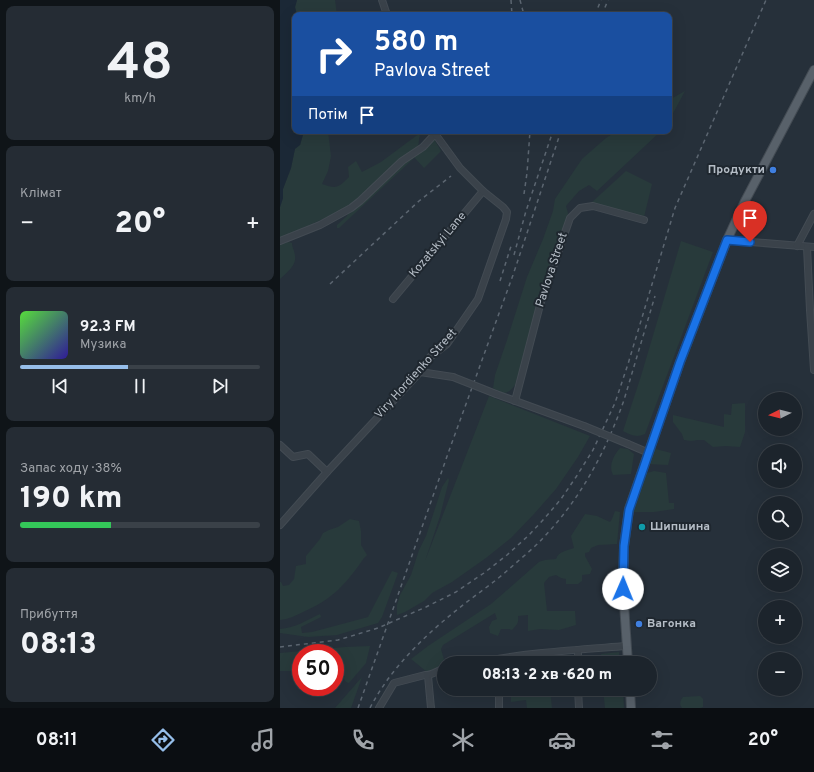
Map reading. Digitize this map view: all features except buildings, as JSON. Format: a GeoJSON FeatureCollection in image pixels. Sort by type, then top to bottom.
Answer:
{"type":"FeatureCollection","features":[{"type":"Feature","properties":{"kind":"main road"},"geometry":{"type":"LineString","coordinates":[[627,656],[623,589],[624,546],[629,510],[680,362],[727,240],[745,201],[814,70]]}},
{"type":"Feature","properties":{"kind":"main road"},"geometry":{"type":"LineString","coordinates":[[630,696],[631,708]]}},
{"type":"Feature","properties":{"kind":"street"},"geometry":{"type":"LineString","coordinates":[[382,0],[386,12]]}},
{"type":"Feature","properties":{"kind":"street"},"geometry":{"type":"LineString","coordinates":[[280,241],[320,225],[351,208],[402,161],[423,147],[433,134]]}},
{"type":"Feature","properties":{"kind":"street","name":"Viry Hordienko Street"},"geometry":{"type":"LineString","coordinates":[[280,525],[420,372],[430,357],[447,344],[478,299],[506,219],[507,212],[460,168],[435,134]]}},
{"type":"Feature","properties":{"kind":"street","name":"Kozatskyi Lane"},"geometry":{"type":"LineString","coordinates":[[393,299],[483,191]]}},
{"type":"Feature","properties":{"kind":"street","name":"Pavlova Street"},"geometry":{"type":"LineString","coordinates":[[515,401],[540,305],[570,218],[580,208],[593,206],[644,220]]}},
{"type":"Feature","properties":{"kind":"street"},"geometry":{"type":"LineString","coordinates":[[797,246],[814,214]]}},
{"type":"Feature","properties":{"kind":"street"},"geometry":{"type":"LineString","coordinates":[[727,240],[814,247]]}},
{"type":"Feature","properties":{"kind":"street"},"geometry":{"type":"LineString","coordinates":[[807,246],[814,370]]}},
{"type":"Feature","properties":{"kind":"street"},"geometry":{"type":"LineString","coordinates":[[420,372],[453,377],[584,426],[649,453]]}},
{"type":"Feature","properties":{"kind":"street"},"geometry":{"type":"LineString","coordinates":[[280,445],[293,457],[308,454],[327,472]]}},
{"type":"Feature","properties":{"kind":"street"},"geometry":{"type":"LineString","coordinates":[[534,656],[578,650],[626,646]]}},
{"type":"Feature","properties":{"kind":"street"},"geometry":{"type":"LineString","coordinates":[[578,650],[578,656]]}},
{"type":"Feature","properties":{"kind":"street"},"geometry":{"type":"LineString","coordinates":[[379,708],[394,683],[425,675],[428,676],[437,672]]}},
{"type":"Feature","properties":{"kind":"street"},"geometry":{"type":"LineString","coordinates":[[428,676],[431,708]]}},
{"type":"Feature","properties":{"kind":"street"},"geometry":{"type":"LineString","coordinates":[[499,696],[499,708]]}},
{"type":"Feature","properties":{"kind":"street"},"geometry":{"type":"LineString","coordinates":[[578,696],[579,708]]}},
{"type":"Feature","properties":{"kind":"shaded area"},"geometry":{"type":"Polygon","coordinates":[[[297,0],[335,0],[337,12],[296,12],[295,7],[297,0]]]}},
{"type":"Feature","properties":{"kind":"shaded area"},"geometry":{"type":"Polygon","coordinates":[[[685,91],[672,115],[672,98],[685,91]]]}},
{"type":"Feature","properties":{"kind":"shaded area"},"geometry":{"type":"Polygon","coordinates":[[[303,134],[328,134],[331,156],[328,171],[322,184],[334,187],[340,185],[349,177],[348,167],[356,161],[362,172],[381,162],[420,134],[418,147],[410,152],[414,158],[339,228],[337,228],[337,225],[347,216],[348,213],[330,216],[280,238],[280,207],[283,198],[283,189],[291,168],[295,148],[300,145],[303,134]]]}},
{"type":"Feature","properties":{"kind":"shaded area"},"geometry":{"type":"Polygon","coordinates":[[[612,134],[658,134],[597,191],[589,185],[579,191],[566,206],[568,213],[567,221],[515,385],[510,391],[505,393],[499,392],[493,388],[495,375],[527,277],[553,211],[555,199],[582,159],[612,134]]]}},
{"type":"Feature","properties":{"kind":"shaded area"},"geometry":{"type":"Polygon","coordinates":[[[434,139],[441,151],[424,168],[413,156],[434,139]]]}},
{"type":"Feature","properties":{"kind":"shaded area"},"geometry":{"type":"Polygon","coordinates":[[[626,171],[652,184],[644,217],[591,203],[626,171]]]}},
{"type":"Feature","properties":{"kind":"shaded area"},"geometry":{"type":"Polygon","coordinates":[[[681,241],[713,252],[645,434],[634,436],[623,431],[681,241]]]}},
{"type":"Feature","properties":{"kind":"shaded area"},"geometry":{"type":"Polygon","coordinates":[[[288,242],[292,243],[295,259],[290,269],[280,279],[280,245],[288,242]]]}},
{"type":"Feature","properties":{"kind":"shaded area"},"geometry":{"type":"Polygon","coordinates":[[[489,396],[590,436],[578,457],[556,489],[511,538],[452,582],[432,593],[424,601],[397,615],[397,605],[400,595],[411,575],[442,487],[448,478],[449,480],[440,516],[425,561],[489,396]]]}},
{"type":"Feature","properties":{"kind":"shaded area"},"geometry":{"type":"Polygon","coordinates":[[[745,403],[745,432],[740,447],[713,447],[704,440],[684,440],[682,434],[673,422],[673,415],[724,427],[724,414],[731,415],[732,404],[745,403]]]}},
{"type":"Feature","properties":{"kind":"shaded area"},"geometry":{"type":"Polygon","coordinates":[[[620,448],[628,449],[634,454],[631,474],[613,475],[611,464],[620,448]]]}},
{"type":"Feature","properties":{"kind":"shaded area"},"geometry":{"type":"Polygon","coordinates":[[[652,448],[671,453],[668,465],[648,464],[652,448]]]}},
{"type":"Feature","properties":{"kind":"shaded area"},"geometry":{"type":"Polygon","coordinates":[[[654,471],[666,473],[669,503],[674,503],[674,509],[654,512],[630,512],[643,474],[654,471]]]}},
{"type":"Feature","properties":{"kind":"shaded area"},"geometry":{"type":"Polygon","coordinates":[[[615,511],[620,512],[617,544],[598,545],[591,548],[589,552],[585,553],[585,556],[592,569],[590,574],[582,575],[582,581],[578,584],[566,584],[566,579],[556,575],[549,577],[544,583],[547,611],[575,611],[576,625],[559,630],[540,629],[528,631],[528,615],[518,616],[517,624],[512,630],[501,629],[498,636],[490,633],[489,627],[492,621],[497,619],[495,613],[443,645],[441,649],[443,656],[437,656],[437,668],[427,672],[411,659],[491,604],[539,562],[556,559],[561,553],[574,548],[571,536],[585,514],[597,516],[610,522],[615,511]]]}},
{"type":"Feature","properties":{"kind":"shaded area"},"geometry":{"type":"Polygon","coordinates":[[[350,519],[359,521],[361,545],[367,555],[345,583],[323,602],[297,615],[280,620],[280,582],[283,586],[289,585],[294,579],[296,566],[306,564],[306,556],[323,533],[338,527],[350,519]]]}},
{"type":"Feature","properties":{"kind":"shaded area"},"geometry":{"type":"Polygon","coordinates":[[[392,571],[398,573],[382,617],[378,623],[337,635],[308,637],[280,633],[280,629],[296,625],[320,614],[321,617],[301,627],[302,633],[312,632],[368,617],[392,571]]]}},
{"type":"Feature","properties":{"kind":"shaded area"},"geometry":{"type":"Polygon","coordinates":[[[370,646],[366,663],[349,683],[344,679],[345,647],[370,646]]]}},
{"type":"Feature","properties":{"kind":"shaded area"},"geometry":{"type":"Polygon","coordinates":[[[292,652],[292,671],[280,671],[280,653],[292,652]]]}},
{"type":"Feature","properties":{"kind":"shaded area"},"geometry":{"type":"Polygon","coordinates":[[[619,652],[619,656],[601,656],[601,654],[619,652]]]}},
{"type":"Feature","properties":{"kind":"shaded area"},"geometry":{"type":"Polygon","coordinates":[[[362,677],[351,708],[335,708],[362,677]]]}},
{"type":"Feature","properties":{"kind":"shaded area"},"geometry":{"type":"Polygon","coordinates":[[[511,696],[551,696],[552,708],[527,708],[526,700],[511,702],[511,696]]]}},
{"type":"Feature","properties":{"kind":"shaded area"},"geometry":{"type":"Polygon","coordinates":[[[604,696],[623,696],[624,708],[605,708],[604,696]]]}},
{"type":"Feature","properties":{"kind":"shaded area"},"geometry":{"type":"Polygon","coordinates":[[[700,696],[703,699],[703,707],[681,707],[680,702],[683,697],[700,696]]]}},
{"type":"Feature","properties":{"kind":"water"},"geometry":{"type":"Polygon","coordinates":[[[280,0],[297,0],[295,7],[296,12],[292,12],[292,134],[303,134],[300,145],[295,149],[291,168],[283,189],[283,198],[280,207],[280,0]]]}},
{"type":"Feature","properties":{"kind":"railway"},"geometry":{"type":"LineString","coordinates":[[511,0],[512,12]]}},
{"type":"Feature","properties":{"kind":"railway"},"geometry":{"type":"LineString","coordinates":[[520,0],[523,12]]}},
{"type":"Feature","properties":{"kind":"railway"},"geometry":{"type":"LineString","coordinates":[[596,12],[601,0]]}},
{"type":"Feature","properties":{"kind":"railway"},"geometry":{"type":"LineString","coordinates":[[603,12],[608,0]]}},
{"type":"Feature","properties":{"kind":"railway"},"geometry":{"type":"LineString","coordinates":[[280,647],[338,640],[378,628],[456,592],[507,555],[528,536],[561,499],[593,450],[615,403],[675,208],[766,0]]}},
{"type":"Feature","properties":{"kind":"railway"},"geometry":{"type":"LineString","coordinates":[[524,194],[530,134]]}},
{"type":"Feature","properties":{"kind":"railway"},"geometry":{"type":"LineString","coordinates":[[514,255],[526,211],[552,134]]}},
{"type":"Feature","properties":{"kind":"railway"},"geometry":{"type":"LineString","coordinates":[[358,708],[513,275],[560,134]]}},
{"type":"Feature","properties":{"kind":"railway"},"geometry":{"type":"LineString","coordinates":[[330,284],[419,201],[451,176]]}},
{"type":"Feature","properties":{"kind":"railway"},"geometry":{"type":"LineString","coordinates":[[500,281],[512,243]]}},
{"type":"Feature","properties":{"kind":"railway"},"geometry":{"type":"LineString","coordinates":[[370,708],[386,681],[407,656],[441,623],[501,576],[531,550],[570,506],[601,455],[617,419],[655,296]]}},
{"type":"Feature","properties":{"kind":"place","name":"Продукти"},"geometry":{"type":"Point","coordinates":[773,170]}},
{"type":"Feature","properties":{"kind":"place","name":"Шипшина"},"geometry":{"type":"Point","coordinates":[642,527]}},
{"type":"Feature","properties":{"kind":"place","name":"Вагонка"},"geometry":{"type":"Point","coordinates":[639,624]}},
{"type":"Feature","properties":{"kind":"route"},"geometry":{"type":"LineString","coordinates":[[623,589],[624,546],[629,510],[680,362],[727,240],[750,242]]}}]}
